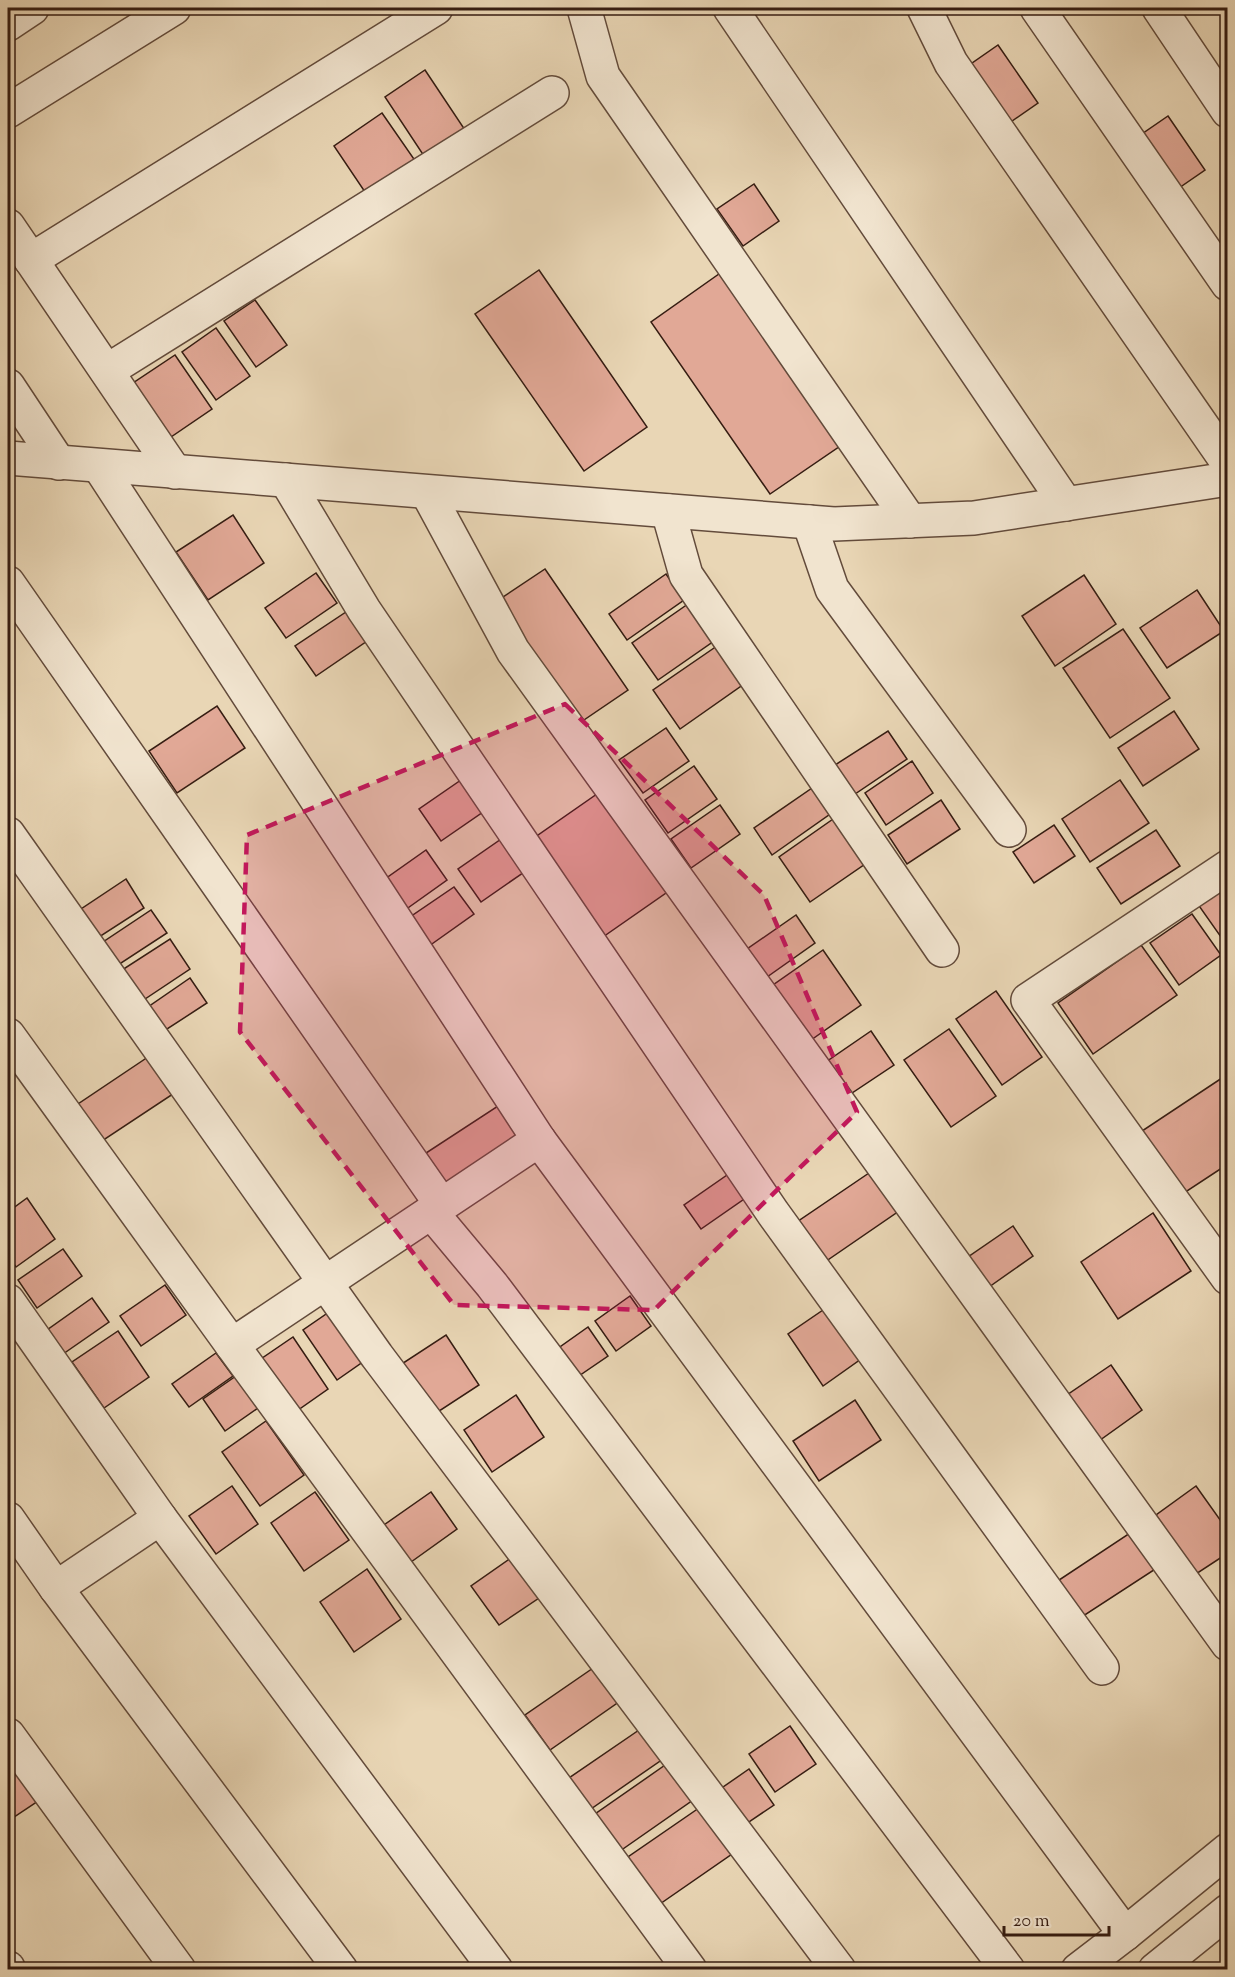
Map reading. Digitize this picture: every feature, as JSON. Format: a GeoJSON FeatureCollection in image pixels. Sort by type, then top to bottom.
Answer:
{"type":"FeatureCollection","features":[{"type":"Feature","properties":{"kind":"street"},"geometry":{"type":"LineString","coordinates":[[8,24],[32,8]]}},
{"type":"Feature","properties":{"kind":"street"},"geometry":{"type":"LineString","coordinates":[[8,111],[174,8]]}},
{"type":"Feature","properties":{"kind":"street"},"geometry":{"type":"LineString","coordinates":[[31,260],[436,8]]}},
{"type":"Feature","properties":{"kind":"street"},"geometry":{"type":"LineString","coordinates":[[584,8],[603,76],[910,521]]}},
{"type":"Feature","properties":{"kind":"street"},"geometry":{"type":"LineString","coordinates":[[730,8],[1066,504]]}},
{"type":"Feature","properties":{"kind":"street"},"geometry":{"type":"LineString","coordinates":[[924,8],[951,63],[1227,463]]}},
{"type":"Feature","properties":{"kind":"street"},"geometry":{"type":"LineString","coordinates":[[1037,8],[1227,284]]}},
{"type":"Feature","properties":{"kind":"street"},"geometry":{"type":"LineString","coordinates":[[1159,8],[1227,111]]}},
{"type":"Feature","properties":{"kind":"street"},"geometry":{"type":"LineString","coordinates":[[107,371],[552,93]]}},
{"type":"Feature","properties":{"kind":"street"},"geometry":{"type":"LineString","coordinates":[[8,226],[175,472]]}},
{"type":"Feature","properties":{"kind":"street"},"geometry":{"type":"LineString","coordinates":[[8,386],[59,463]]}},
{"type":"Feature","properties":{"kind":"street"},"geometry":{"type":"LineString","coordinates":[[8,458],[834,524],[974,518],[1227,479]]}},
{"type":"Feature","properties":{"kind":"street"},"geometry":{"type":"LineString","coordinates":[[99,466],[539,1140],[1125,1934]]}},
{"type":"Feature","properties":{"kind":"street"},"geometry":{"type":"LineString","coordinates":[[286,480],[364,610],[773,1213],[1102,1668]]}},
{"type":"Feature","properties":{"kind":"street"},"geometry":{"type":"LineString","coordinates":[[426,492],[513,651],[1227,1644]]}},
{"type":"Feature","properties":{"kind":"street"},"geometry":{"type":"LineString","coordinates":[[668,511],[686,575],[942,950]]}},
{"type":"Feature","properties":{"kind":"street"},"geometry":{"type":"LineString","coordinates":[[809,522],[832,589],[1010,830]]}},
{"type":"Feature","properties":{"kind":"street"},"geometry":{"type":"LineString","coordinates":[[8,583],[436,1208],[1008,1970]]}},
{"type":"Feature","properties":{"kind":"street"},"geometry":{"type":"LineString","coordinates":[[8,834],[377,1356],[839,1970]]}},
{"type":"Feature","properties":{"kind":"street"},"geometry":{"type":"LineString","coordinates":[[1227,867],[1028,1000],[1227,1278]]}},
{"type":"Feature","properties":{"kind":"street"},"geometry":{"type":"LineString","coordinates":[[8,1035],[690,1970]]}},
{"type":"Feature","properties":{"kind":"street"},"geometry":{"type":"LineString","coordinates":[[232,1345],[539,1140]]}},
{"type":"Feature","properties":{"kind":"street"},"geometry":{"type":"LineString","coordinates":[[8,1301],[160,1518],[496,1970]]}},
{"type":"Feature","properties":{"kind":"street"},"geometry":{"type":"LineString","coordinates":[[56,1588],[160,1518]]}},
{"type":"Feature","properties":{"kind":"street"},"geometry":{"type":"LineString","coordinates":[[8,1519],[56,1588],[341,1970]]}},
{"type":"Feature","properties":{"kind":"street"},"geometry":{"type":"LineString","coordinates":[[8,1735],[179,1970]]}},
{"type":"Feature","properties":{"kind":"street"},"geometry":{"type":"LineString","coordinates":[[1078,1970],[1227,1850]]}},
{"type":"Feature","properties":{"kind":"street"},"geometry":{"type":"LineString","coordinates":[[1155,1970],[1227,1911]]}},
{"type":"Feature","properties":{"kind":"highlighted area"},"geometry":{"type":"Polygon","coordinates":[[[565,704],[764,895],[857,1112],[654,1310],[454,1305],[240,1032],[247,835],[565,704]]]}},
{"type":"Feature","properties":{"kind":"building"},"geometry":{"type":"Polygon","coordinates":[[[998,45],[1038,103],[1005,126],[965,68],[998,45]]]}},
{"type":"Feature","properties":{"kind":"building"},"geometry":{"type":"Polygon","coordinates":[[[425,70],[465,130],[424,156],[385,97],[425,70]]]}},
{"type":"Feature","properties":{"kind":"building"},"geometry":{"type":"Polygon","coordinates":[[[382,113],[416,162],[367,195],[334,146],[382,113]]]}},
{"type":"Feature","properties":{"kind":"building"},"geometry":{"type":"Polygon","coordinates":[[[1168,116],[1205,170],[1176,190],[1139,136],[1168,116]]]}},
{"type":"Feature","properties":{"kind":"building"},"geometry":{"type":"Polygon","coordinates":[[[754,184],[779,221],[743,246],[717,209],[754,184]]]}},
{"type":"Feature","properties":{"kind":"building"},"geometry":{"type":"Polygon","coordinates":[[[726,269],[846,442],[770,494],[651,322],[726,269]]]}},
{"type":"Feature","properties":{"kind":"building"},"geometry":{"type":"Polygon","coordinates":[[[539,270],[647,427],[584,471],[475,314],[539,270]]]}},
{"type":"Feature","properties":{"kind":"building"},"geometry":{"type":"Polygon","coordinates":[[[255,300],[287,345],[256,367],[224,321],[255,300]]]}},
{"type":"Feature","properties":{"kind":"building"},"geometry":{"type":"Polygon","coordinates":[[[216,328],[250,376],[216,400],[182,352],[216,328]]]}},
{"type":"Feature","properties":{"kind":"building"},"geometry":{"type":"Polygon","coordinates":[[[175,355],[212,409],[168,439],[130,385],[175,355]]]}},
{"type":"Feature","properties":{"kind":"building"},"geometry":{"type":"Polygon","coordinates":[[[233,515],[264,563],[208,600],[176,552],[233,515]]]}},
{"type":"Feature","properties":{"kind":"building"},"geometry":{"type":"Polygon","coordinates":[[[545,569],[628,690],[578,724],[494,603],[545,569]]]}},
{"type":"Feature","properties":{"kind":"building"},"geometry":{"type":"Polygon","coordinates":[[[316,573],[337,603],[286,638],[265,608],[316,573]]]}},
{"type":"Feature","properties":{"kind":"building"},"geometry":{"type":"Polygon","coordinates":[[[666,574],[684,600],[627,640],[609,614],[666,574]]]}},
{"type":"Feature","properties":{"kind":"building"},"geometry":{"type":"Polygon","coordinates":[[[1084,575],[1116,624],[1055,666],[1022,616],[1084,575]]]}},
{"type":"Feature","properties":{"kind":"building"},"geometry":{"type":"Polygon","coordinates":[[[1197,590],[1224,631],[1167,668],[1140,628],[1197,590]]]}},
{"type":"Feature","properties":{"kind":"building"},"geometry":{"type":"Polygon","coordinates":[[[688,604],[714,641],[658,680],[632,643],[688,604]]]}},
{"type":"Feature","properties":{"kind":"building"},"geometry":{"type":"Polygon","coordinates":[[[349,610],[370,639],[316,676],[295,646],[349,610]]]}},
{"type":"Feature","properties":{"kind":"building"},"geometry":{"type":"Polygon","coordinates":[[[1123,629],[1170,698],[1110,738],[1063,668],[1123,629]]]}},
{"type":"Feature","properties":{"kind":"building"},"geometry":{"type":"Polygon","coordinates":[[[717,646],[744,684],[680,729],[653,690],[717,646]]]}},
{"type":"Feature","properties":{"kind":"building"},"geometry":{"type":"Polygon","coordinates":[[[217,706],[245,748],[177,793],[149,751],[217,706]]]}},
{"type":"Feature","properties":{"kind":"building"},"geometry":{"type":"Polygon","coordinates":[[[1174,711],[1199,749],[1143,786],[1118,748],[1174,711]]]}},
{"type":"Feature","properties":{"kind":"building"},"geometry":{"type":"Polygon","coordinates":[[[666,728],[689,761],[643,793],[619,760],[666,728]]]}},
{"type":"Feature","properties":{"kind":"building"},"geometry":{"type":"Polygon","coordinates":[[[888,731],[907,759],[855,794],[835,765],[888,731]]]}},
{"type":"Feature","properties":{"kind":"building"},"geometry":{"type":"Polygon","coordinates":[[[912,761],[933,793],[886,825],[865,793],[912,761]]]}},
{"type":"Feature","properties":{"kind":"building"},"geometry":{"type":"Polygon","coordinates":[[[694,766],[717,799],[668,833],[645,800],[694,766]]]}},
{"type":"Feature","properties":{"kind":"building"},"geometry":{"type":"Polygon","coordinates":[[[461,780],[483,812],[441,841],[419,809],[461,780]]]}},
{"type":"Feature","properties":{"kind":"building"},"geometry":{"type":"Polygon","coordinates":[[[1120,780],[1149,823],[1090,862],[1062,819],[1120,780]]]}},
{"type":"Feature","properties":{"kind":"building"},"geometry":{"type":"Polygon","coordinates":[[[815,786],[833,812],[772,855],[754,828],[815,786]]]}},
{"type":"Feature","properties":{"kind":"building"},"geometry":{"type":"Polygon","coordinates":[[[607,787],[676,886],[600,939],[531,840],[607,787]]]}},
{"type":"Feature","properties":{"kind":"building"},"geometry":{"type":"Polygon","coordinates":[[[941,800],[960,829],[907,864],[888,835],[941,800]]]}},
{"type":"Feature","properties":{"kind":"building"},"geometry":{"type":"Polygon","coordinates":[[[720,805],[740,834],[691,868],[671,839],[720,805]]]}},
{"type":"Feature","properties":{"kind":"building"},"geometry":{"type":"Polygon","coordinates":[[[836,817],[868,862],[810,902],[779,857],[836,817]]]}},
{"type":"Feature","properties":{"kind":"building"},"geometry":{"type":"Polygon","coordinates":[[[1054,825],[1075,856],[1034,883],[1013,852],[1054,825]]]}},
{"type":"Feature","properties":{"kind":"building"},"geometry":{"type":"Polygon","coordinates":[[[1156,830],[1180,866],[1121,904],[1097,868],[1156,830]]]}},
{"type":"Feature","properties":{"kind":"building"},"geometry":{"type":"Polygon","coordinates":[[[507,835],[530,868],[481,902],[458,869],[507,835]]]}},
{"type":"Feature","properties":{"kind":"building"},"geometry":{"type":"Polygon","coordinates":[[[426,850],[447,880],[405,910],[385,879],[426,850]]]}},
{"type":"Feature","properties":{"kind":"building"},"geometry":{"type":"Polygon","coordinates":[[[126,879],[144,908],[96,939],[78,911],[126,879]]]}},
{"type":"Feature","properties":{"kind":"building"},"geometry":{"type":"Polygon","coordinates":[[[1228,882],[1228,947],[1197,903],[1228,882]]]}},
{"type":"Feature","properties":{"kind":"building"},"geometry":{"type":"Polygon","coordinates":[[[454,887],[474,914],[429,946],[410,917],[454,887]]]}},
{"type":"Feature","properties":{"kind":"building"},"geometry":{"type":"Polygon","coordinates":[[[151,910],[167,933],[115,967],[100,944],[151,910]]]}},
{"type":"Feature","properties":{"kind":"building"},"geometry":{"type":"Polygon","coordinates":[[[1192,914],[1221,955],[1179,985],[1150,943],[1192,914]]]}},
{"type":"Feature","properties":{"kind":"building"},"geometry":{"type":"Polygon","coordinates":[[[796,915],[815,943],[767,977],[747,949],[796,915]]]}},
{"type":"Feature","properties":{"kind":"building"},"geometry":{"type":"Polygon","coordinates":[[[170,939],[190,969],[142,1001],[122,970],[170,939]]]}},
{"type":"Feature","properties":{"kind":"building"},"geometry":{"type":"Polygon","coordinates":[[[1141,945],[1177,995],[1093,1054],[1058,1003],[1141,945]]]}},
{"type":"Feature","properties":{"kind":"building"},"geometry":{"type":"Polygon","coordinates":[[[823,950],[861,1005],[811,1040],[773,985],[823,950]]]}},
{"type":"Feature","properties":{"kind":"building"},"geometry":{"type":"Polygon","coordinates":[[[190,978],[207,1003],[164,1031],[148,1007],[190,978]]]}},
{"type":"Feature","properties":{"kind":"building"},"geometry":{"type":"Polygon","coordinates":[[[996,991],[1042,1057],[1002,1085],[956,1019],[996,991]]]}},
{"type":"Feature","properties":{"kind":"building"},"geometry":{"type":"Polygon","coordinates":[[[949,1029],[996,1096],[951,1127],[904,1060],[949,1029]]]}},
{"type":"Feature","properties":{"kind":"building"},"geometry":{"type":"Polygon","coordinates":[[[871,1031],[894,1065],[846,1097],[823,1064],[871,1031]]]}},
{"type":"Feature","properties":{"kind":"building"},"geometry":{"type":"Polygon","coordinates":[[[151,1055],[176,1092],[102,1141],[78,1104],[151,1055]]]}},
{"type":"Feature","properties":{"kind":"building"},"geometry":{"type":"Polygon","coordinates":[[[1228,1074],[1228,1164],[1184,1193],[1142,1131],[1228,1074]]]}},
{"type":"Feature","properties":{"kind":"building"},"geometry":{"type":"Polygon","coordinates":[[[501,1104],[526,1142],[451,1191],[426,1153],[501,1104]]]}},
{"type":"Feature","properties":{"kind":"building"},"geometry":{"type":"Polygon","coordinates":[[[872,1171],[899,1211],[819,1266],[791,1226],[872,1171]]]}},
{"type":"Feature","properties":{"kind":"building"},"geometry":{"type":"Polygon","coordinates":[[[730,1173],[747,1197],[701,1229],[684,1205],[730,1173]]]}},
{"type":"Feature","properties":{"kind":"building"},"geometry":{"type":"Polygon","coordinates":[[[27,1198],[55,1239],[16,1267],[8,1255],[8,1212],[27,1198]]]}},
{"type":"Feature","properties":{"kind":"building"},"geometry":{"type":"Polygon","coordinates":[[[1153,1213],[1191,1271],[1118,1319],[1081,1262],[1153,1213]]]}},
{"type":"Feature","properties":{"kind":"building"},"geometry":{"type":"Polygon","coordinates":[[[1013,1226],[1033,1256],[989,1287],[968,1257],[1013,1226]]]}},
{"type":"Feature","properties":{"kind":"building"},"geometry":{"type":"Polygon","coordinates":[[[63,1249],[82,1276],[37,1308],[18,1280],[63,1249]]]}},
{"type":"Feature","properties":{"kind":"building"},"geometry":{"type":"Polygon","coordinates":[[[165,1285],[186,1315],[141,1346],[120,1316],[165,1285]]]}},
{"type":"Feature","properties":{"kind":"building"},"geometry":{"type":"Polygon","coordinates":[[[630,1296],[651,1326],[616,1351],[595,1321],[630,1296]]]}},
{"type":"Feature","properties":{"kind":"building"},"geometry":{"type":"Polygon","coordinates":[[[92,1298],[109,1322],[63,1354],[47,1330],[92,1298]]]}},
{"type":"Feature","properties":{"kind":"building"},"geometry":{"type":"Polygon","coordinates":[[[826,1308],[861,1359],[823,1386],[788,1334],[826,1308]]]}},
{"type":"Feature","properties":{"kind":"building"},"geometry":{"type":"Polygon","coordinates":[[[332,1310],[367,1359],[337,1380],[303,1330],[332,1310]]]}},
{"type":"Feature","properties":{"kind":"building"},"geometry":{"type":"Polygon","coordinates":[[[588,1327],[608,1356],[570,1382],[550,1354],[588,1327]]]}},
{"type":"Feature","properties":{"kind":"building"},"geometry":{"type":"Polygon","coordinates":[[[118,1331],[149,1377],[104,1408],[72,1362],[118,1331]]]}},
{"type":"Feature","properties":{"kind":"building"},"geometry":{"type":"Polygon","coordinates":[[[446,1335],[479,1385],[427,1419],[394,1369],[446,1335]]]}},
{"type":"Feature","properties":{"kind":"building"},"geometry":{"type":"Polygon","coordinates":[[[293,1337],[328,1389],[291,1415],[255,1363],[293,1337]]]}},
{"type":"Feature","properties":{"kind":"building"},"geometry":{"type":"Polygon","coordinates":[[[216,1353],[233,1376],[189,1407],[172,1384],[216,1353]]]}},
{"type":"Feature","properties":{"kind":"building"},"geometry":{"type":"Polygon","coordinates":[[[1111,1365],[1142,1410],[1096,1443],[1064,1397],[1111,1365]]]}},
{"type":"Feature","properties":{"kind":"building"},"geometry":{"type":"Polygon","coordinates":[[[236,1376],[258,1408],[225,1431],[203,1399],[236,1376]]]}},
{"type":"Feature","properties":{"kind":"building"},"geometry":{"type":"Polygon","coordinates":[[[516,1395],[544,1437],[492,1472],[464,1430],[516,1395]]]}},
{"type":"Feature","properties":{"kind":"building"},"geometry":{"type":"Polygon","coordinates":[[[855,1400],[881,1440],[819,1481],[793,1441],[855,1400]]]}},
{"type":"Feature","properties":{"kind":"building"},"geometry":{"type":"Polygon","coordinates":[[[266,1421],[304,1475],[260,1506],[222,1452],[266,1421]]]}},
{"type":"Feature","properties":{"kind":"building"},"geometry":{"type":"Polygon","coordinates":[[[232,1486],[258,1524],[216,1554],[189,1516],[232,1486]]]}},
{"type":"Feature","properties":{"kind":"building"},"geometry":{"type":"Polygon","coordinates":[[[1196,1486],[1228,1531],[1228,1553],[1196,1574],[1156,1515],[1196,1486]]]}},
{"type":"Feature","properties":{"kind":"building"},"geometry":{"type":"Polygon","coordinates":[[[315,1492],[349,1540],[304,1571],[271,1523],[315,1492]]]}},
{"type":"Feature","properties":{"kind":"building"},"geometry":{"type":"Polygon","coordinates":[[[431,1492],[457,1529],[411,1562],[384,1525],[431,1492]]]}},
{"type":"Feature","properties":{"kind":"building"},"geometry":{"type":"Polygon","coordinates":[[[1136,1529],[1160,1566],[1074,1622],[1050,1586],[1136,1529]]]}},
{"type":"Feature","properties":{"kind":"building"},"geometry":{"type":"Polygon","coordinates":[[[511,1558],[539,1598],[499,1625],[471,1586],[511,1558]]]}},
{"type":"Feature","properties":{"kind":"building"},"geometry":{"type":"Polygon","coordinates":[[[367,1569],[401,1619],[354,1652],[320,1602],[367,1569]]]}},
{"type":"Feature","properties":{"kind":"building"},"geometry":{"type":"Polygon","coordinates":[[[599,1664],[623,1699],[550,1750],[525,1715],[599,1664]]]}},
{"type":"Feature","properties":{"kind":"building"},"geometry":{"type":"Polygon","coordinates":[[[790,1726],[816,1764],[775,1792],[749,1754],[790,1726]]]}},
{"type":"Feature","properties":{"kind":"building"},"geometry":{"type":"Polygon","coordinates":[[[642,1728],[663,1759],[588,1811],[566,1780],[642,1728]]]}},
{"type":"Feature","properties":{"kind":"building"},"geometry":{"type":"Polygon","coordinates":[[[8,1762],[41,1799],[8,1821],[8,1762]]]}},
{"type":"Feature","properties":{"kind":"building"},"geometry":{"type":"Polygon","coordinates":[[[668,1763],[693,1800],[620,1851],[595,1814],[668,1763]]]}},
{"type":"Feature","properties":{"kind":"building"},"geometry":{"type":"Polygon","coordinates":[[[749,1769],[774,1805],[737,1830],[713,1794],[749,1769]]]}},
{"type":"Feature","properties":{"kind":"building"},"geometry":{"type":"Polygon","coordinates":[[[699,1808],[732,1854],[657,1906],[625,1859],[699,1808]]]}}]}
